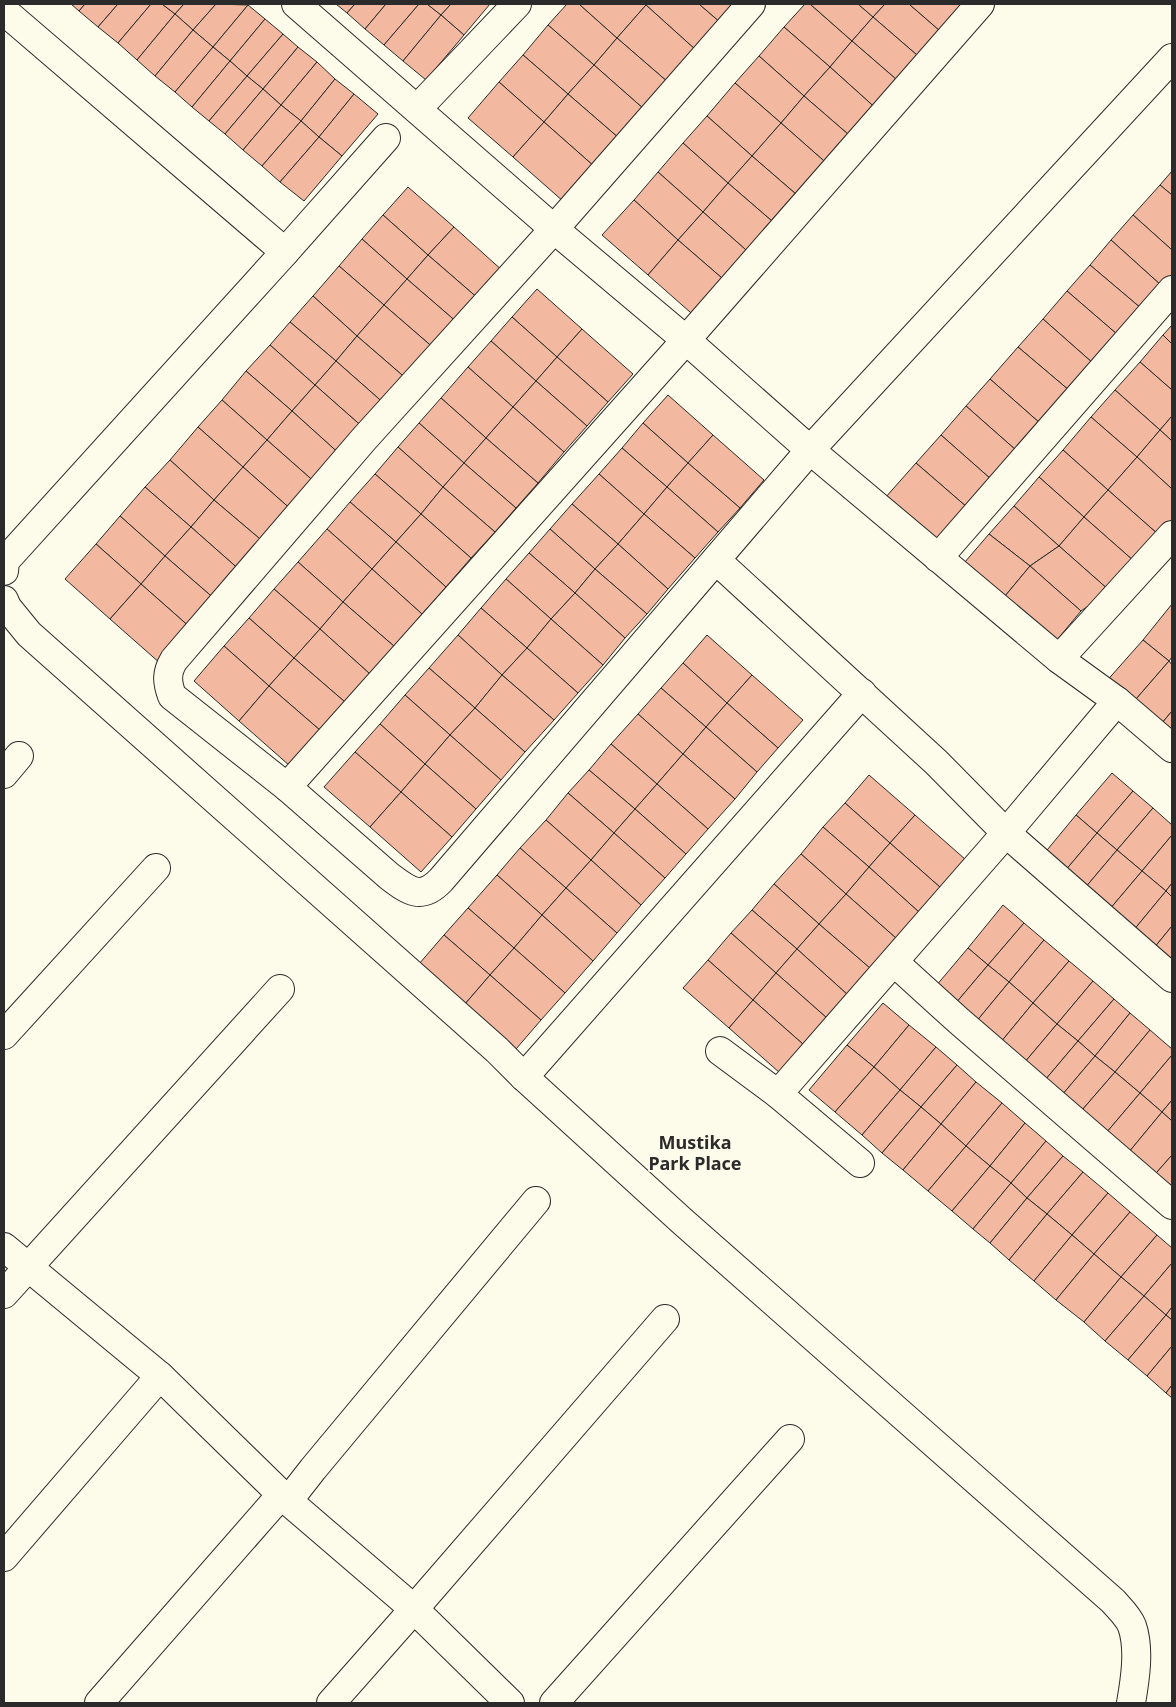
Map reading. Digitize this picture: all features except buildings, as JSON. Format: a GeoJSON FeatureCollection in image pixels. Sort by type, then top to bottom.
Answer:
{"type":"FeatureCollection","features":[{"type":"Feature","properties":{"kind":"street"},"geometry":{"type":"LineString","coordinates":[[296,4],[554,229],[686,340],[810,450],[1058,659],[1117,701],[1172,748]]}},
{"type":"Feature","properties":{"kind":"street"},"geometry":{"type":"LineString","coordinates":[[417,109],[517,4]]}},
{"type":"Feature","properties":{"kind":"street"},"geometry":{"type":"LineString","coordinates":[[751,4],[554,229],[364,439],[169,668],[167,683],[172,696],[287,787],[405,888],[423,892],[431,890],[810,450],[1172,58]]}},
{"type":"Feature","properties":{"kind":"street"},"geometry":{"type":"LineString","coordinates":[[287,787],[686,340],[980,4]]}},
{"type":"Feature","properties":{"kind":"street"},"geometry":{"type":"LineString","coordinates":[[4,11],[286,252]]}},
{"type":"Feature","properties":{"kind":"street"},"geometry":{"type":"LineString","coordinates":[[4,571],[5,562],[286,252],[386,138]]}},
{"type":"Feature","properties":{"kind":"street"},"geometry":{"type":"LineString","coordinates":[[938,558],[1172,290]]}},
{"type":"Feature","properties":{"kind":"street"},"geometry":{"type":"LineString","coordinates":[[1058,659],[1172,535]]}},
{"type":"Feature","properties":{"kind":"street"},"geometry":{"type":"LineString","coordinates":[[716,560],[936,762],[1006,833],[1172,978]]}},
{"type":"Feature","properties":{"kind":"street"},"geometry":{"type":"LineString","coordinates":[[4,600],[7,607],[29,634],[490,1043],[524,1077],[682,1220],[1113,1601],[1125,1614],[1132,1626],[1135,1642],[1136,1659],[1131,1703]]}},
{"type":"Feature","properties":{"kind":"street"},"geometry":{"type":"LineString","coordinates":[[524,1077],[862,693]]}},
{"type":"Feature","properties":{"kind":"street"},"geometry":{"type":"LineString","coordinates":[[778,1094],[1006,833],[1117,701]]}},
{"type":"Feature","properties":{"kind":"street"},"geometry":{"type":"LineString","coordinates":[[4,1035],[156,868]]}},
{"type":"Feature","properties":{"kind":"street"},"geometry":{"type":"LineString","coordinates":[[894,962],[959,1021],[1172,1205]]}},
{"type":"Feature","properties":{"kind":"street"},"geometry":{"type":"LineString","coordinates":[[4,1294],[27,1266],[280,988]]}},
{"type":"Feature","properties":{"kind":"street"},"geometry":{"type":"LineString","coordinates":[[720,1051],[778,1094],[860,1163]]}},
{"type":"Feature","properties":{"kind":"street"},"geometry":{"type":"LineString","coordinates":[[99,1703],[313,1469],[536,1201]]}},
{"type":"Feature","properties":{"kind":"street"},"geometry":{"type":"LineString","coordinates":[[4,1247],[160,1376],[285,1498],[414,1609],[510,1703]]}},
{"type":"Feature","properties":{"kind":"street"},"geometry":{"type":"LineString","coordinates":[[331,1703],[665,1319]]}},
{"type":"Feature","properties":{"kind":"street"},"geometry":{"type":"LineString","coordinates":[[4,1556],[160,1376]]}},
{"type":"Feature","properties":{"kind":"street"},"geometry":{"type":"LineString","coordinates":[[554,1703],[790,1439]]}},
{"type":"Feature","properties":{"kind":"district","name":"Mustika Park Place"},"geometry":{"type":"Point","coordinates":[695,1152]}}]}
